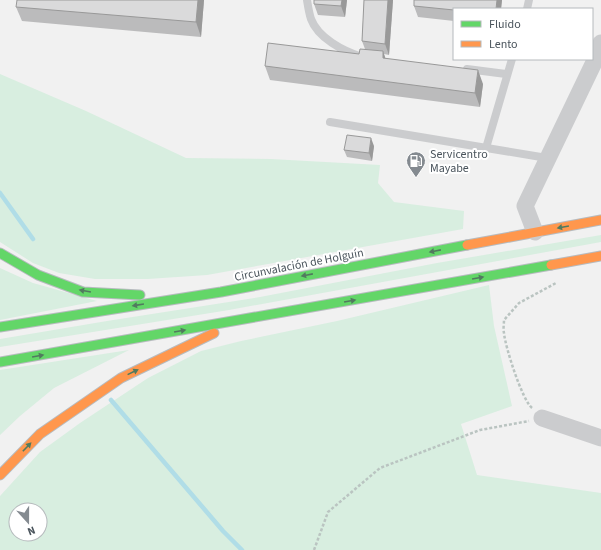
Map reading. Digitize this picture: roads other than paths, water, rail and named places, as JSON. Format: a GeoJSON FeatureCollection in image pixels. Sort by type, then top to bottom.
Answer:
{"type":"FeatureCollection","features":[{"type":"Feature","properties":{"kind":"highway","name":"Circunvalación de Holguín"},"geometry":{"type":"LineString","coordinates":[[0,327],[221,292],[601,220]]}},
{"type":"Feature","properties":{"kind":"highway"},"geometry":{"type":"LineString","coordinates":[[0,253],[38,275],[83,292],[134,295],[221,292]]}},
{"type":"Feature","properties":{"kind":"highway"},"geometry":{"type":"LineString","coordinates":[[0,362],[601,256]]}},
{"type":"Feature","properties":{"kind":"highway"},"geometry":{"type":"LineString","coordinates":[[0,475],[40,434],[121,378],[236,321]]}},
{"type":"Feature","properties":{"kind":"street"},"geometry":{"type":"LineString","coordinates":[[534,232],[525,206],[598,54],[601,43]]}},
{"type":"Feature","properties":{"kind":"street"},"geometry":{"type":"LineString","coordinates":[[542,418],[601,438]]}},
{"type":"Feature","properties":{"kind":"lane"},"geometry":{"type":"LineString","coordinates":[[307,0],[311,20],[324,38],[342,49],[361,57],[368,58]]}},
{"type":"Feature","properties":{"kind":"lane"},"geometry":{"type":"LineString","coordinates":[[486,148],[506,74],[512,60]]}},
{"type":"Feature","properties":{"kind":"lane"},"geometry":{"type":"LineString","coordinates":[[460,68],[506,74]]}},
{"type":"Feature","properties":{"kind":"lane"},"geometry":{"type":"LineString","coordinates":[[330,122],[547,158]]}},
{"type":"Feature","properties":{"kind":"waterway"},"geometry":{"type":"LineString","coordinates":[[0,193],[33,239]]}},
{"type":"Feature","properties":{"kind":"waterway"},"geometry":{"type":"LineString","coordinates":[[111,400],[223,531],[242,550]]}},
{"type":"Feature","properties":{"kind":"place","name":"Servicentro Mayabe"},"geometry":{"type":"Point","coordinates":[416,178]}}]}
